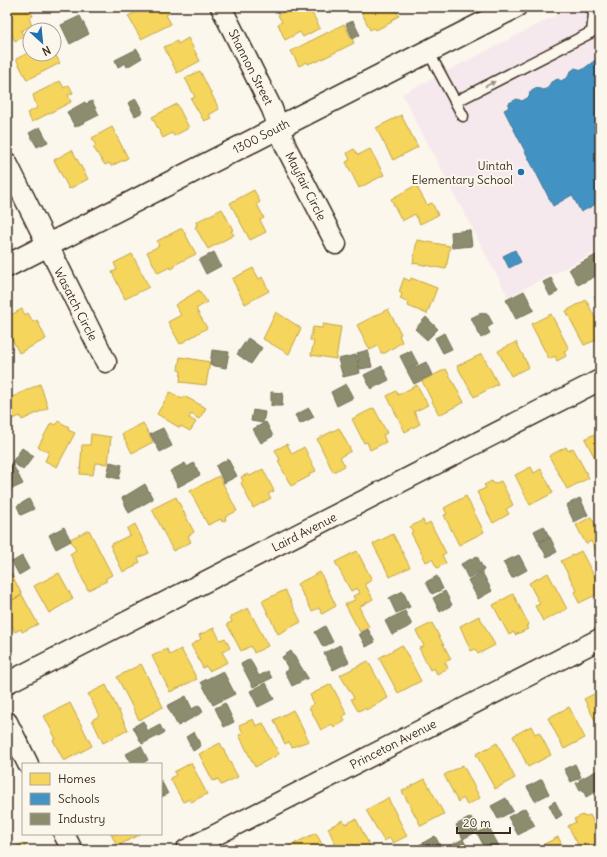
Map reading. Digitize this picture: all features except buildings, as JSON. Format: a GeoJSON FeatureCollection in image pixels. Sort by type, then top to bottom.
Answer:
{"type":"FeatureCollection","features":[{"type":"Feature","properties":{"kind":"street","name":"Shannon Street"},"geometry":{"type":"LineString","coordinates":[[221,7],[280,127]]}},
{"type":"Feature","properties":{"kind":"street","name":"1300 South"},"geometry":{"type":"LineString","coordinates":[[7,266],[515,7]]}},
{"type":"Feature","properties":{"kind":"street","name":"Mayfair Circle"},"geometry":{"type":"LineString","coordinates":[[280,127],[286,147],[336,244]]}},
{"type":"Feature","properties":{"kind":"street","name":"Wasatch Circle"},"geometry":{"type":"LineString","coordinates":[[7,163],[106,362]]}},
{"type":"Feature","properties":{"kind":"street","name":"Laird Avenue"},"geometry":{"type":"LineString","coordinates":[[7,683],[600,380]]}},
{"type":"Feature","properties":{"kind":"street","name":"Princeton Avenue"},"geometry":{"type":"LineString","coordinates":[[186,850],[600,639]]}},
{"type":"Feature","properties":{"kind":"street"},"geometry":{"type":"LineString","coordinates":[[7,722],[28,763]]}},
{"type":"Feature","properties":{"kind":"street"},"geometry":{"type":"LineString","coordinates":[[64,835],[72,850]]}},
{"type":"Feature","properties":{"kind":"lane"},"geometry":{"type":"LineString","coordinates":[[455,102],[592,32],[594,14],[591,7]]}},
{"type":"Feature","properties":{"kind":"lane"},"geometry":{"type":"LineString","coordinates":[[428,51],[462,116]]}},
{"type":"Feature","properties":{"kind":"shaded area","name":"Uintah Elementary School"},"geometry":{"type":"Polygon","coordinates":[[[572,7],[600,7],[600,250],[508,297],[402,94],[572,7]]]}},
{"type":"Feature","properties":{"kind":"place","name":"Uintah Elementary School"},"geometry":{"type":"Point","coordinates":[521,172]}}]}
